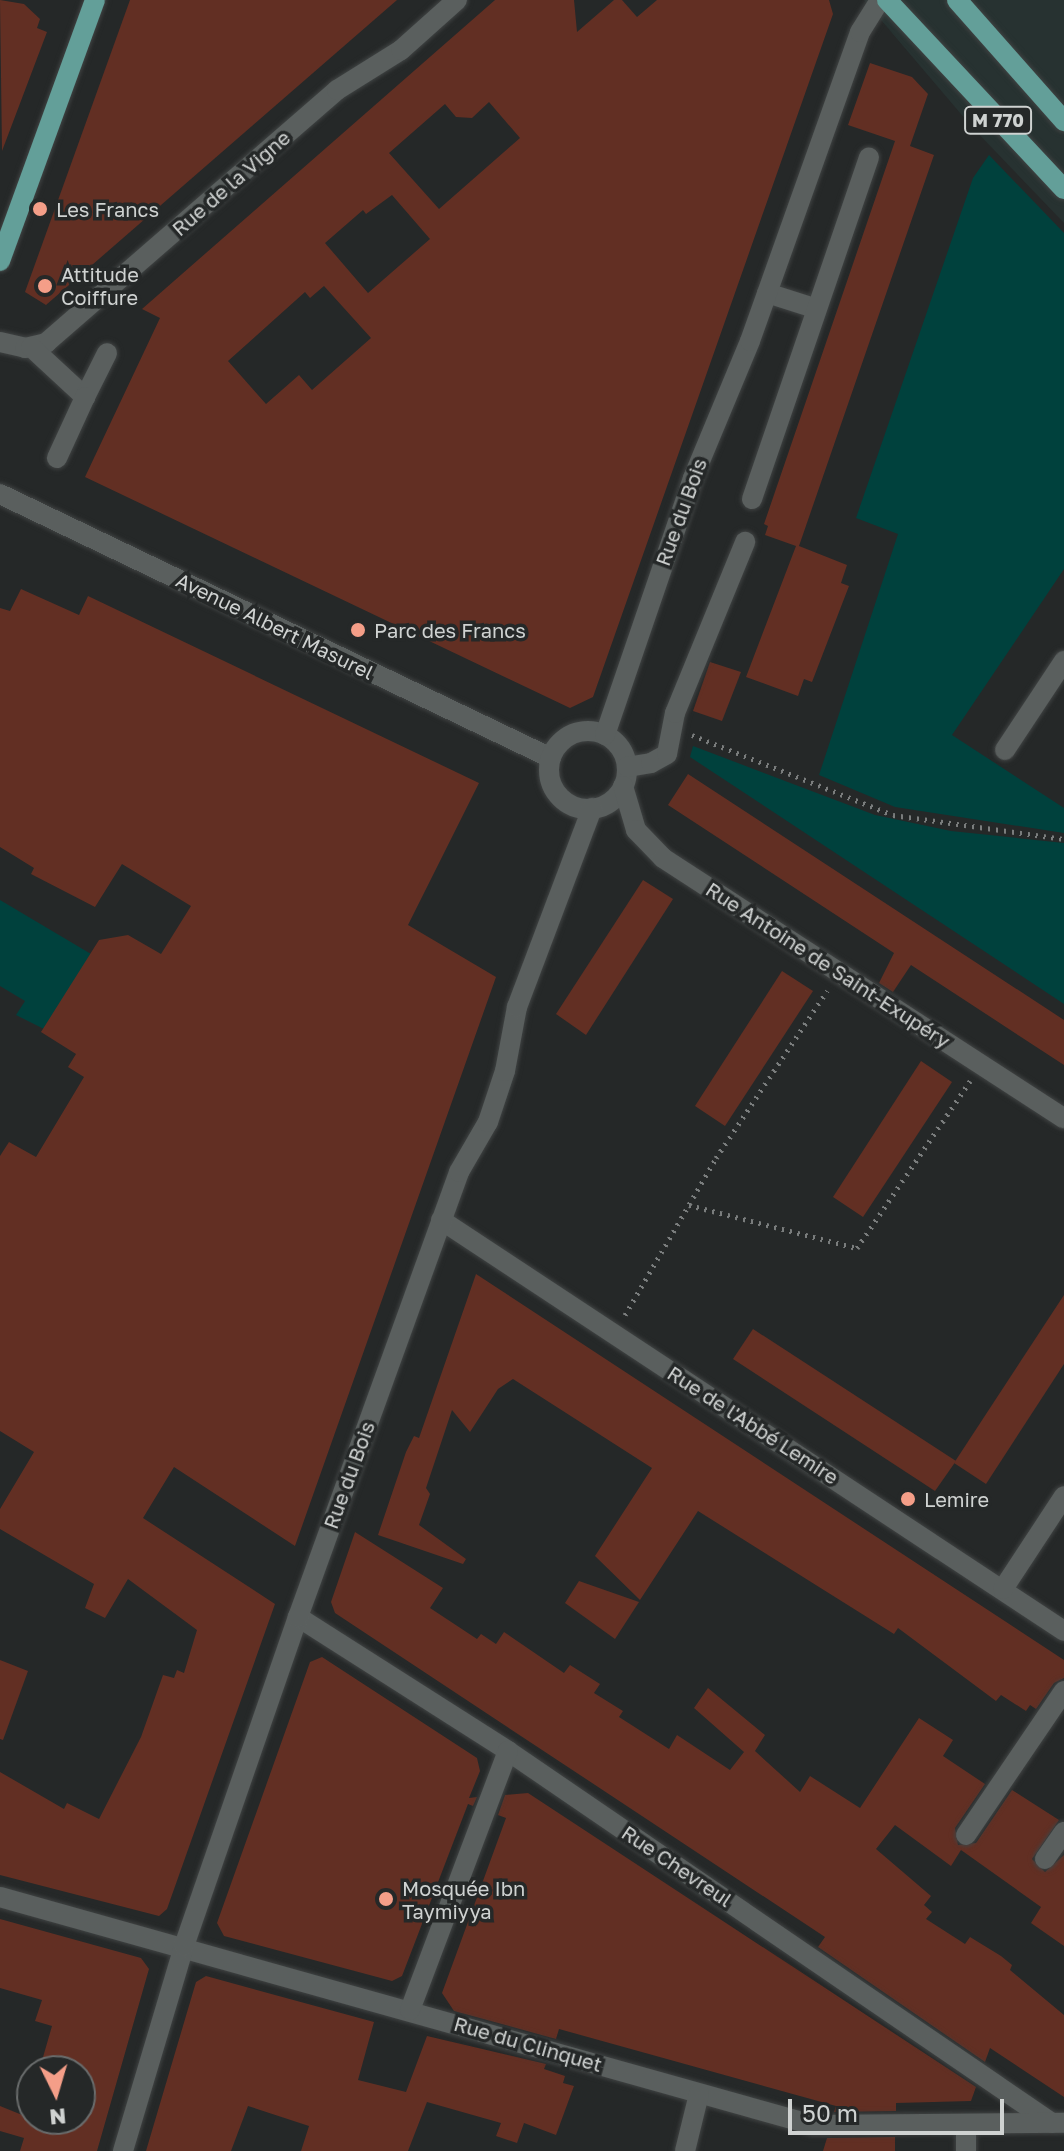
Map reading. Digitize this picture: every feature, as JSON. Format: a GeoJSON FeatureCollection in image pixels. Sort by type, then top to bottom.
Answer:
{"type":"FeatureCollection","features":[{"type":"Feature","properties":{"kind":"main road","name":"M 770"},"geometry":{"type":"LineString","coordinates":[[887,0],[1064,189]]}},
{"type":"Feature","properties":{"kind":"main road","name":"M 770"},"geometry":{"type":"LineString","coordinates":[[957,0],[1064,121]]}},
{"type":"Feature","properties":{"kind":"main road"},"geometry":{"type":"LineString","coordinates":[[0,261],[89,1]]}},
{"type":"Feature","properties":{"kind":"street","name":"Rue de la Vigne"},"geometry":{"type":"LineString","coordinates":[[31,347],[46,343],[337,90],[401,50],[457,0]]}},
{"type":"Feature","properties":{"kind":"street","name":"Rue du Bois"},"geometry":{"type":"LineString","coordinates":[[605,735],[693,478],[767,293],[860,32],[880,0]]}},
{"type":"Feature","properties":{"kind":"street"},"geometry":{"type":"LineString","coordinates":[[752,499],[869,158]]}},
{"type":"Feature","properties":{"kind":"street"},"geometry":{"type":"LineString","coordinates":[[767,293],[817,309]]}},
{"type":"Feature","properties":{"kind":"street"},"geometry":{"type":"LineString","coordinates":[[0,342],[31,347],[85,397]]}},
{"type":"Feature","properties":{"kind":"street"},"geometry":{"type":"LineString","coordinates":[[57,458],[107,353]]}},
{"type":"Feature","properties":{"kind":"street","name":"Avenue Albert Masurel"},"geometry":{"type":"LineString","coordinates":[[0,494],[551,758]]}},
{"type":"Feature","properties":{"kind":"street"},"geometry":{"type":"LineString","coordinates":[[625,777],[620,748],[605,735],[588,731],[570,735],[551,758],[550,777],[558,794],[573,805],[592,808],[610,802],[625,777],[667,754],[673,728],[745,542]]}},
{"type":"Feature","properties":{"kind":"street"},"geometry":{"type":"LineString","coordinates":[[1005,750],[1064,661]]}},
{"type":"Feature","properties":{"kind":"street","name":"Rue Antoine de Saint-Exupéry"},"geometry":{"type":"LineString","coordinates":[[625,777],[645,843],[1064,1118]]}},
{"type":"Feature","properties":{"kind":"street","name":"Rue du Bois"},"geometry":{"type":"LineString","coordinates":[[123,2151],[184,1946],[298,1617],[459,1172],[488,1122],[505,1071],[517,1007],[592,808]]}},
{"type":"Feature","properties":{"kind":"street","name":"Rue de l'Abbé Lemire"},"geometry":{"type":"LineString","coordinates":[[441,1220],[1064,1631]]}},
{"type":"Feature","properties":{"kind":"street"},"geometry":{"type":"LineString","coordinates":[[1003,1589],[1064,1496]]}},
{"type":"Feature","properties":{"kind":"street","name":"Rue Chevreul"},"geometry":{"type":"LineString","coordinates":[[298,1617],[508,1751],[1058,2123]]}},
{"type":"Feature","properties":{"kind":"street"},"geometry":{"type":"LineString","coordinates":[[966,1835],[1064,1691]]}},
{"type":"Feature","properties":{"kind":"street"},"geometry":{"type":"LineString","coordinates":[[410,2010],[508,1751]]}},
{"type":"Feature","properties":{"kind":"street"},"geometry":{"type":"LineString","coordinates":[[1045,1859],[1064,1832]]}},
{"type":"Feature","properties":{"kind":"street","name":"Rue du Clinquet"},"geometry":{"type":"LineString","coordinates":[[0,1897],[830,2128],[1058,2123]]}},
{"type":"Feature","properties":{"kind":"street"},"geometry":{"type":"LineString","coordinates":[[685,2151],[699,2094]]}},
{"type":"Feature","properties":{"kind":"street"},"geometry":{"type":"LineString","coordinates":[[966,2125],[966,2151]]}},
{"type":"Feature","properties":{"kind":"path"},"geometry":{"type":"LineString","coordinates":[[673,728],[893,815],[1064,839]]}},
{"type":"Feature","properties":{"kind":"path"},"geometry":{"type":"LineString","coordinates":[[614,1333],[689,1205],[840,972]]}},
{"type":"Feature","properties":{"kind":"path"},"geometry":{"type":"LineString","coordinates":[[689,1205],[857,1248],[982,1064]]}},
{"type":"Feature","properties":{"kind":"shaded area"},"geometry":{"type":"Polygon","coordinates":[[[864,0],[1064,0],[1064,223],[972,127],[864,0]]]}},
{"type":"Feature","properties":{"kind":"shaded area"},"geometry":{"type":"Polygon","coordinates":[[[989,155],[1064,233],[1064,569],[952,735],[1064,808],[1064,833],[895,807],[819,775],[898,534],[856,518],[973,178],[989,155]]]}},
{"type":"Feature","properties":{"kind":"shaded area"},"geometry":{"type":"Polygon","coordinates":[[[693,746],[875,815],[951,831],[1064,843],[1064,1004],[690,757],[693,746]]]}},
{"type":"Feature","properties":{"kind":"shaded area"},"geometry":{"type":"Polygon","coordinates":[[[0,900],[91,954],[44,1029],[16,1015],[25,1001],[0,986],[0,900]]]}},
{"type":"Feature","properties":{"kind":"building"},"geometry":{"type":"Polygon","coordinates":[[[0,0],[24,4],[40,19],[37,28],[47,32],[2,151],[0,0]]]}},
{"type":"Feature","properties":{"kind":"building"},"geometry":{"type":"Polygon","coordinates":[[[130,0],[397,0],[46,305],[25,292],[130,0]]]}},
{"type":"Feature","properties":{"kind":"building"},"geometry":{"type":"Polygon","coordinates":[[[495,0],[574,0],[577,32],[614,0],[622,0],[637,17],[657,0],[829,0],[833,14],[593,697],[570,708],[85,477],[160,318],[142,309],[495,0]],[[489,102],[472,118],[456,117],[445,104],[389,153],[439,209],[520,138],[489,102]],[[392,195],[366,214],[363,210],[325,243],[368,293],[430,239],[392,195]],[[324,286],[310,298],[305,292],[228,361],[266,404],[299,375],[312,390],[371,338],[324,286]]]}},
{"type":"Feature","properties":{"kind":"building"},"geometry":{"type":"Polygon","coordinates":[[[870,63],[912,77],[928,94],[910,146],[934,155],[799,546],[847,565],[841,583],[849,586],[812,682],[804,679],[798,696],[746,677],[796,546],[765,535],[768,526],[764,524],[895,141],[848,125],[870,63]]]}},
{"type":"Feature","properties":{"kind":"building"},"geometry":{"type":"Polygon","coordinates":[[[21,589],[79,615],[88,596],[479,783],[408,925],[496,977],[295,1546],[174,1467],[143,1518],[275,1604],[167,1909],[159,1916],[0,1875],[0,1772],[64,1809],[67,1803],[99,1819],[141,1737],[163,1675],[174,1678],[177,1670],[184,1673],[197,1630],[128,1579],[105,1618],[85,1608],[94,1584],[0,1529],[0,1509],[34,1452],[0,1431],[0,1156],[9,1142],[36,1157],[84,1077],[68,1067],[76,1054],[41,1032],[99,940],[128,935],[161,954],[191,906],[122,864],[95,907],[31,874],[34,868],[0,847],[0,608],[10,611],[21,589]]]}},
{"type":"Feature","properties":{"kind":"building"},"geometry":{"type":"Polygon","coordinates":[[[710,662],[741,672],[722,721],[693,711],[710,662]]]}},
{"type":"Feature","properties":{"kind":"building"},"geometry":{"type":"Polygon","coordinates":[[[688,774],[1064,1020],[1064,1065],[911,965],[893,992],[879,983],[894,953],[668,805],[688,774]]]}},
{"type":"Feature","properties":{"kind":"building"},"geometry":{"type":"Polygon","coordinates":[[[643,880],[673,899],[586,1035],[556,1014],[643,880]]]}},
{"type":"Feature","properties":{"kind":"building"},"geometry":{"type":"Polygon","coordinates":[[[782,971],[813,991],[725,1126],[695,1106],[782,971]]]}},
{"type":"Feature","properties":{"kind":"building"},"geometry":{"type":"Polygon","coordinates":[[[921,1061],[952,1082],[863,1217],[833,1197],[921,1061]]]}},
{"type":"Feature","properties":{"kind":"building"},"geometry":{"type":"Polygon","coordinates":[[[476,1274],[1064,1660],[1064,1678],[1054,1683],[1036,1709],[1030,1705],[1026,1711],[1001,1695],[996,1701],[898,1628],[894,1634],[698,1511],[640,1600],[595,1556],[652,1468],[513,1379],[498,1389],[470,1432],[452,1410],[426,1488],[430,1494],[419,1525],[466,1559],[463,1564],[378,1535],[406,1452],[414,1436],[419,1438],[476,1274]]]}},
{"type":"Feature","properties":{"kind":"building"},"geometry":{"type":"Polygon","coordinates":[[[1064,1295],[1064,1364],[986,1484],[954,1463],[1064,1295]]]}},
{"type":"Feature","properties":{"kind":"building"},"geometry":{"type":"Polygon","coordinates":[[[753,1329],[956,1461],[935,1491],[733,1359],[753,1329]]]}},
{"type":"Feature","properties":{"kind":"building"},"geometry":{"type":"Polygon","coordinates":[[[355,1532],[443,1588],[430,1608],[477,1639],[481,1634],[496,1644],[504,1632],[564,1673],[570,1665],[600,1684],[594,1693],[623,1711],[619,1717],[669,1749],[677,1735],[730,1770],[744,1752],[694,1708],[708,1688],[765,1735],[755,1751],[800,1792],[810,1776],[860,1808],[919,1718],[953,1740],[943,1756],[985,1784],[955,1828],[958,1845],[976,1843],[1012,1790],[1059,1820],[1032,1859],[1045,1872],[1064,1855],[1064,1946],[1031,1923],[1041,1907],[961,1850],[951,1866],[895,1825],[876,1849],[931,1896],[924,1905],[932,1912],[926,1919],[965,1944],[970,1937],[1001,1956],[1012,1965],[1010,1970],[1064,2015],[1064,2097],[990,2048],[985,2062],[818,1947],[825,1937],[335,1613],[331,1602],[355,1532]]]}},
{"type":"Feature","properties":{"kind":"building"},"geometry":{"type":"Polygon","coordinates":[[[579,1581],[639,1602],[615,1639],[565,1603],[579,1581]]]}},
{"type":"Feature","properties":{"kind":"building"},"geometry":{"type":"Polygon","coordinates":[[[322,1657],[477,1758],[480,1771],[469,1798],[477,1797],[473,1806],[468,1804],[402,1976],[392,1981],[224,1936],[217,1923],[310,1662],[322,1657]]]}},
{"type":"Feature","properties":{"kind":"building"},"geometry":{"type":"Polygon","coordinates":[[[0,1660],[28,1671],[3,1740],[0,1739],[0,1660]]]}},
{"type":"Feature","properties":{"kind":"building"},"geometry":{"type":"Polygon","coordinates":[[[528,1793],[976,2087],[971,2101],[896,2103],[896,2111],[834,2112],[836,2106],[559,2029],[556,2039],[454,2011],[442,1993],[506,1818],[498,1815],[505,1795],[528,1793]]]}},
{"type":"Feature","properties":{"kind":"building"},"geometry":{"type":"Polygon","coordinates":[[[0,1919],[141,1958],[149,1969],[97,2151],[20,2151],[24,2138],[0,2131],[0,2106],[16,2112],[16,2135],[96,2135],[96,2055],[44,2055],[52,2026],[35,2021],[42,2000],[0,1988],[0,1919]]]}},
{"type":"Feature","properties":{"kind":"building"},"geometry":{"type":"Polygon","coordinates":[[[206,1976],[374,2022],[358,2080],[406,2092],[427,2036],[546,2064],[544,2069],[565,2076],[563,2083],[574,2086],[556,2135],[524,2123],[517,2143],[496,2136],[501,2123],[427,2102],[408,2151],[301,2151],[309,2126],[248,2106],[231,2151],[146,2151],[196,1982],[206,1976]]]}},
{"type":"Feature","properties":{"kind":"building"},"geometry":{"type":"Polygon","coordinates":[[[895,2137],[895,2151],[823,2151],[827,2138],[895,2137]]]}},
{"type":"Feature","properties":{"kind":"place","name":"Les Francs"},"geometry":{"type":"Point","coordinates":[40,209]}},
{"type":"Feature","properties":{"kind":"place","name":"Attitude Coiffure"},"geometry":{"type":"Point","coordinates":[45,286]}},
{"type":"Feature","properties":{"kind":"place","name":"Parc des Francs"},"geometry":{"type":"Point","coordinates":[358,630]}},
{"type":"Feature","properties":{"kind":"place","name":"Lemire"},"geometry":{"type":"Point","coordinates":[908,1499]}},
{"type":"Feature","properties":{"kind":"place","name":"Mosquée Ibn Taymiyya"},"geometry":{"type":"Point","coordinates":[386,1899]}}]}
